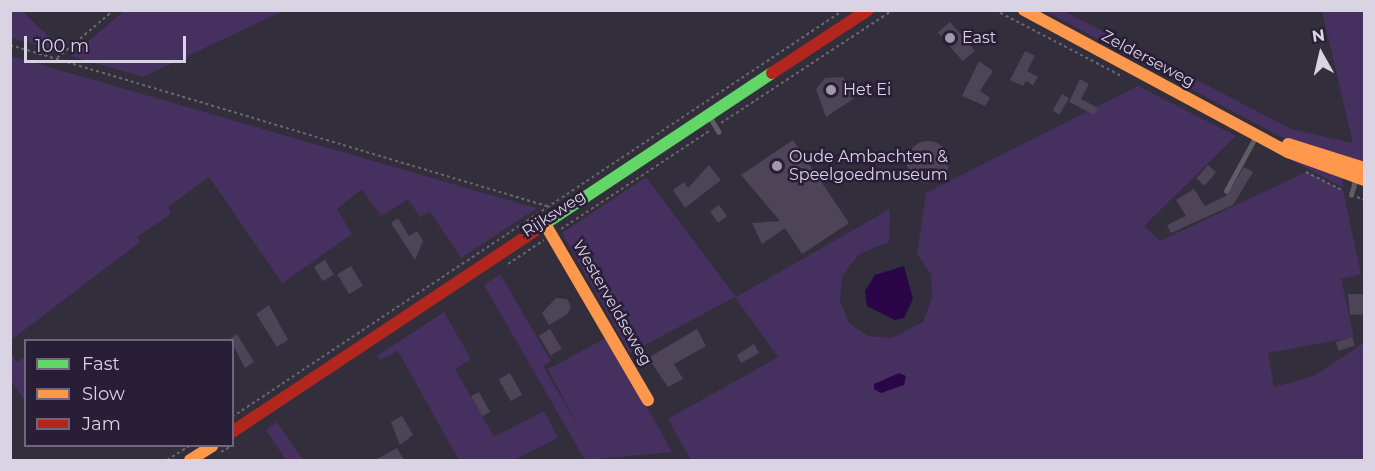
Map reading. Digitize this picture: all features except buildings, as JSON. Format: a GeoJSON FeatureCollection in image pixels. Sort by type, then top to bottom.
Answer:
{"type":"FeatureCollection","features":[{"type":"Feature","properties":{"kind":"main road","name":"Rijksweg"},"geometry":{"type":"LineString","coordinates":[[237,435],[564,220],[709,115],[868,10]]}},
{"type":"Feature","properties":{"kind":"main road","name":"Zelderseweg"},"geometry":{"type":"LineString","coordinates":[[1024,10],[1257,134],[1361,173]]}},
{"type":"Feature","properties":{"kind":"main road","name":"Westerveldseweg"},"geometry":{"type":"LineString","coordinates":[[549,229],[648,400]]}},
{"type":"Feature","properties":{"kind":"main road"},"geometry":{"type":"LineString","coordinates":[[190,460],[210,447]]}},
{"type":"Feature","properties":{"kind":"lane"},"geometry":{"type":"LineString","coordinates":[[709,115],[719,132]]}},
{"type":"Feature","properties":{"kind":"lane"},"geometry":{"type":"LineString","coordinates":[[1226,191],[1257,134]]}},
{"type":"Feature","properties":{"kind":"lane"},"geometry":{"type":"LineString","coordinates":[[1352,195],[1361,173]]}},
{"type":"Feature","properties":{"kind":"path"},"geometry":{"type":"LineString","coordinates":[[57,58],[114,10]]}},
{"type":"Feature","properties":{"kind":"path","name":"Rijksweg"},"geometry":{"type":"LineString","coordinates":[[234,416],[844,10]]}},
{"type":"Feature","properties":{"kind":"path","name":"Rijksweg"},"geometry":{"type":"LineString","coordinates":[[498,270],[549,229],[716,127],[893,10]]}},
{"type":"Feature","properties":{"kind":"path"},"geometry":{"type":"LineString","coordinates":[[10,45],[549,206],[564,220]]}},
{"type":"Feature","properties":{"kind":"path"},"geometry":{"type":"LineString","coordinates":[[167,460],[187,447]]}},
{"type":"Feature","properties":{"kind":"shaded area"},"geometry":{"type":"Polygon","coordinates":[[[10,11],[22,11],[60,47],[54,50],[11,38],[10,11]]]}},
{"type":"Feature","properties":{"kind":"shaded area"},"geometry":{"type":"Polygon","coordinates":[[[124,11],[283,11],[143,77],[71,56],[124,11]]]}},
{"type":"Feature","properties":{"kind":"shaded area"},"geometry":{"type":"Polygon","coordinates":[[[1045,11],[1064,11],[1291,129],[1353,143],[1322,11],[1364,11],[1364,163],[1283,138],[1045,11]]]}},
{"type":"Feature","properties":{"kind":"shaded area"},"geometry":{"type":"Polygon","coordinates":[[[11,56],[537,208],[461,258],[430,212],[420,217],[408,199],[381,216],[362,189],[337,209],[352,234],[282,283],[209,177],[168,207],[171,214],[137,237],[140,242],[11,340],[11,56]]]}},
{"type":"Feature","properties":{"kind":"shaded area"},"geometry":{"type":"Polygon","coordinates":[[[1138,86],[1236,136],[1144,226],[1160,241],[1306,172],[1343,190],[1361,274],[1341,279],[1354,337],[1268,353],[1274,387],[1314,376],[1364,343],[1364,460],[691,460],[668,419],[778,357],[735,297],[630,353],[562,233],[646,177],[736,297],[890,209],[889,242],[859,254],[842,276],[840,301],[849,323],[868,336],[892,338],[923,322],[932,298],[931,274],[917,254],[926,193],[1138,86]]]}},
{"type":"Feature","properties":{"kind":"shaded area"},"geometry":{"type":"Polygon","coordinates":[[[1270,149],[1342,178],[1344,188],[1270,149]]]}},
{"type":"Feature","properties":{"kind":"shaded area"},"geometry":{"type":"Polygon","coordinates":[[[904,266],[913,299],[904,318],[895,320],[867,306],[865,291],[875,275],[904,266]]]}},
{"type":"Feature","properties":{"kind":"shaded area"},"geometry":{"type":"Polygon","coordinates":[[[500,274],[551,361],[543,366],[578,426],[548,369],[608,337],[672,452],[585,460],[484,285],[500,274]]]}},
{"type":"Feature","properties":{"kind":"shaded area"},"geometry":{"type":"Polygon","coordinates":[[[444,312],[471,359],[455,369],[494,437],[544,411],[558,438],[514,460],[459,460],[398,351],[380,360],[377,356],[444,312]]]}},
{"type":"Feature","properties":{"kind":"shaded area"},"geometry":{"type":"Polygon","coordinates":[[[11,353],[17,362],[24,357],[24,400],[11,380],[11,353]]]}},
{"type":"Feature","properties":{"kind":"shaded area"},"geometry":{"type":"Polygon","coordinates":[[[899,373],[906,376],[904,385],[881,393],[874,389],[874,384],[899,373]]]}},
{"type":"Feature","properties":{"kind":"shaded area"},"geometry":{"type":"Polygon","coordinates":[[[277,422],[303,460],[286,460],[266,430],[277,422]]]}},
{"type":"Feature","properties":{"kind":"traffic: fast"},"geometry":{"type":"LineString","coordinates":[[540,227],[772,73]]}},
{"type":"Feature","properties":{"kind":"traffic: slow"},"geometry":{"type":"LineString","coordinates":[[1024,10],[1288,152],[1364,180]]}},
{"type":"Feature","properties":{"kind":"traffic: slow"},"geometry":{"type":"LineString","coordinates":[[1288,144],[1364,168]]}},
{"type":"Feature","properties":{"kind":"traffic: slow"},"geometry":{"type":"LineString","coordinates":[[545,224],[648,400]]}},
{"type":"Feature","properties":{"kind":"traffic: slow"},"geometry":{"type":"LineString","coordinates":[[190,460],[210,447]]}},
{"type":"Feature","properties":{"kind":"traffic: jam"},"geometry":{"type":"LineString","coordinates":[[772,73],[868,10]]}},
{"type":"Feature","properties":{"kind":"traffic: jam"},"geometry":{"type":"LineString","coordinates":[[234,431],[540,227]]}},
{"type":"Feature","properties":{"kind":"place","name":"East"},"geometry":{"type":"Point","coordinates":[950,38]}},
{"type":"Feature","properties":{"kind":"place","name":"Het Ei"},"geometry":{"type":"Point","coordinates":[831,90]}},
{"type":"Feature","properties":{"kind":"place","name":"Oude Ambachten & Speelgoedmuseum"},"geometry":{"type":"Point","coordinates":[777,166]}}]}
